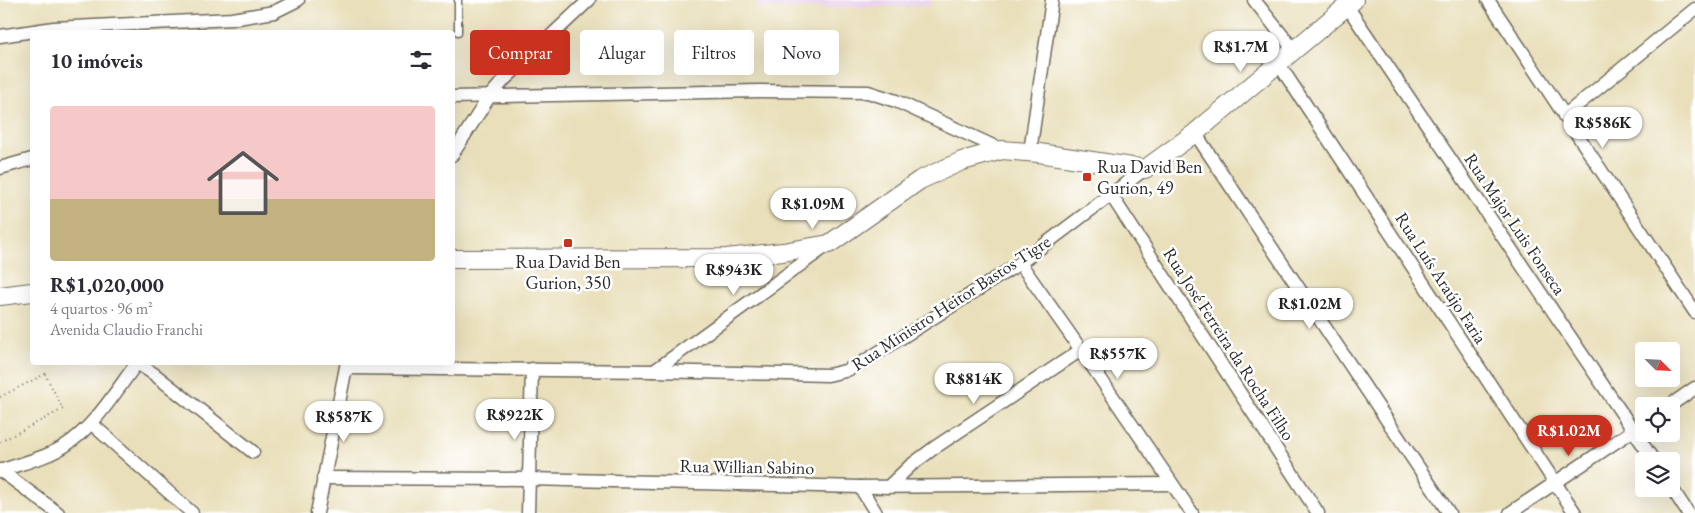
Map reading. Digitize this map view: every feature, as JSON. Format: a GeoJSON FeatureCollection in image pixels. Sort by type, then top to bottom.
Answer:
{"type":"FeatureCollection","features":[{"type":"Feature","properties":{"kind":"street"},"geometry":{"type":"LineString","coordinates":[[40,30],[232,19],[274,12],[298,0]]}},
{"type":"Feature","properties":{"kind":"street"},"geometry":{"type":"LineString","coordinates":[[455,150],[489,97],[504,80],[589,0]]}},
{"type":"Feature","properties":{"kind":"street"},"geometry":{"type":"LineString","coordinates":[[1030,152],[1052,0]]}},
{"type":"Feature","properties":{"kind":"street"},"geometry":{"type":"LineString","coordinates":[[1254,0],[1294,49]]}},
{"type":"Feature","properties":{"kind":"street"},"geometry":{"type":"LineString","coordinates":[[1488,0],[1695,312]]}},
{"type":"Feature","properties":{"kind":"street","name":"Rua Ministro Heitor Bastos Tigre"},"geometry":{"type":"LineString","coordinates":[[346,365],[828,375],[845,371],[860,364],[1020,263],[1194,133],[1350,3]]}},
{"type":"Feature","properties":{"kind":"street","name":"Rua Major Luis Fonseca"},"geometry":{"type":"LineString","coordinates":[[1350,3],[1635,421]]}},
{"type":"Feature","properties":{"kind":"street"},"geometry":{"type":"LineString","coordinates":[[1564,116],[1695,9]]}},
{"type":"Feature","properties":{"kind":"street"},"geometry":{"type":"LineString","coordinates":[[0,36],[30,32]]}},
{"type":"Feature","properties":{"kind":"street","name":"Rua Luís Araújo Faria"},"geometry":{"type":"LineString","coordinates":[[1278,63],[1575,513]]}},
{"type":"Feature","properties":{"kind":"street"},"geometry":{"type":"LineString","coordinates":[[455,97],[759,91],[868,92],[896,101],[1002,150]]}},
{"type":"Feature","properties":{"kind":"street"},"geometry":{"type":"LineString","coordinates":[[1194,133],[1449,513]]}},
{"type":"Feature","properties":{"kind":"street"},"geometry":{"type":"LineString","coordinates":[[654,370],[920,180],[962,161],[1002,150],[1030,152],[1145,170]]}},
{"type":"Feature","properties":{"kind":"street"},"geometry":{"type":"LineString","coordinates":[[0,168],[30,160]]}},
{"type":"Feature","properties":{"kind":"street","name":"Rua José Ferreira da Rocha Filho"},"geometry":{"type":"LineString","coordinates":[[1111,195],[1318,513]]}},
{"type":"Feature","properties":{"kind":"street"},"geometry":{"type":"LineString","coordinates":[[455,259],[726,258],[783,252],[829,244]]}},
{"type":"Feature","properties":{"kind":"street"},"geometry":{"type":"LineString","coordinates":[[1020,263],[1192,513]]}},
{"type":"Feature","properties":{"kind":"street"},"geometry":{"type":"LineString","coordinates":[[0,296],[30,292]]}},
{"type":"Feature","properties":{"kind":"street"},"geometry":{"type":"LineString","coordinates":[[888,487],[910,466],[934,448],[1081,350]]}},
{"type":"Feature","properties":{"kind":"street"},"geometry":{"type":"LineString","coordinates":[[0,470],[48,454],[65,446],[92,424],[136,365]]}},
{"type":"Feature","properties":{"kind":"street"},"geometry":{"type":"LineString","coordinates":[[140,365],[254,452]]}},
{"type":"Feature","properties":{"kind":"street"},"geometry":{"type":"LineString","coordinates":[[317,513],[346,365]]}},
{"type":"Feature","properties":{"kind":"street"},"geometry":{"type":"LineString","coordinates":[[528,513],[532,369]]}},
{"type":"Feature","properties":{"kind":"street"},"geometry":{"type":"LineString","coordinates":[[1680,398],[1695,388]]}},
{"type":"Feature","properties":{"kind":"street"},"geometry":{"type":"LineString","coordinates":[[92,424],[192,513]]}},
{"type":"Feature","properties":{"kind":"street"},"geometry":{"type":"LineString","coordinates":[[1510,513],[1635,430]]}},
{"type":"Feature","properties":{"kind":"street"},"geometry":{"type":"LineString","coordinates":[[0,470],[58,513]]}},
{"type":"Feature","properties":{"kind":"street","name":"Rua Willian Sabino"},"geometry":{"type":"LineString","coordinates":[[323,478],[528,479],[860,487],[1171,484]]}},
{"type":"Feature","properties":{"kind":"street"},"geometry":{"type":"LineString","coordinates":[[860,487],[876,513]]}},
{"type":"Feature","properties":{"kind":"street"},"geometry":{"type":"LineString","coordinates":[[1678,497],[1688,513]]}},
{"type":"Feature","properties":{"kind":"lane"},"geometry":{"type":"LineString","coordinates":[[458,0],[458,32]]}},
{"type":"Feature","properties":{"kind":"path"},"geometry":{"type":"LineString","coordinates":[[0,397],[45,374],[63,409],[0,442]]}},
{"type":"Feature","properties":{"kind":"shaded area"},"geometry":{"type":"Polygon","coordinates":[[[758,0],[931,0],[931,6],[758,9],[758,0]]]}},
{"type":"Feature","properties":{"kind":"place","name":"Rua David Ben Gurion, 49"},"geometry":{"type":"Point","coordinates":[1087,177]}},
{"type":"Feature","properties":{"kind":"place","name":"Rua David Ben Gurion, 350"},"geometry":{"type":"Point","coordinates":[568,243]}}]}
